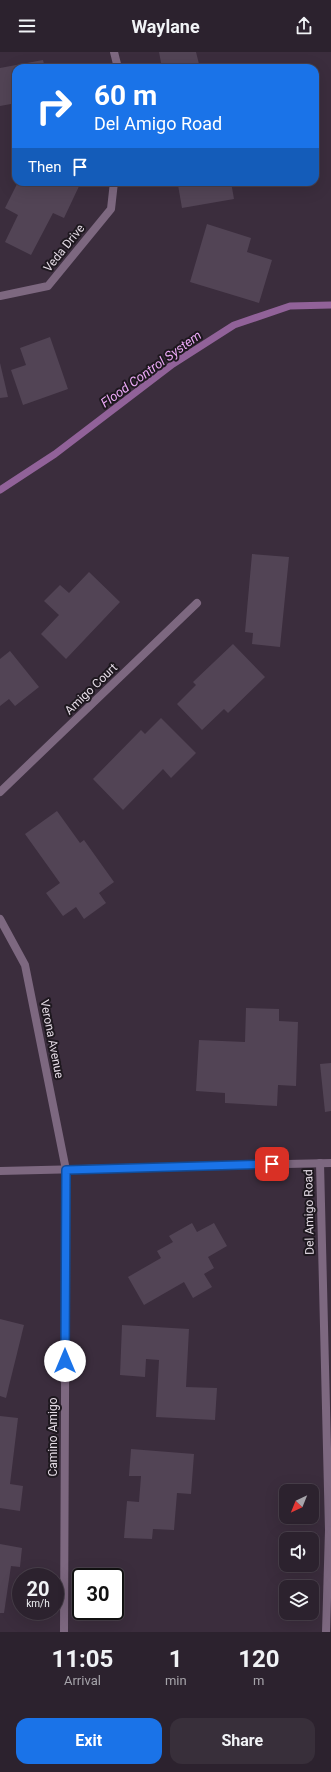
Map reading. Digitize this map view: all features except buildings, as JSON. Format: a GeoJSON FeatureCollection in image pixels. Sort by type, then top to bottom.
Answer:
{"type":"FeatureCollection","features":[{"type":"Feature","properties":{"kind":"street"},"geometry":{"type":"LineString","coordinates":[[114,52],[117,64]]}},
{"type":"Feature","properties":{"kind":"street","name":"Veda Drive"},"geometry":{"type":"LineString","coordinates":[[0,296],[48,286],[112,209],[114,186]]}},
{"type":"Feature","properties":{"kind":"street","name":"Amigo Court"},"geometry":{"type":"LineString","coordinates":[[0,792],[197,603]]}},
{"type":"Feature","properties":{"kind":"street","name":"Verona Avenue"},"geometry":{"type":"LineString","coordinates":[[0,919],[25,965],[66,1170]]}},
{"type":"Feature","properties":{"kind":"street"},"geometry":{"type":"LineString","coordinates":[[320,1163],[331,1163]]}},
{"type":"Feature","properties":{"kind":"street","name":"Del Amigo Road"},"geometry":{"type":"LineString","coordinates":[[0,1171],[320,1163],[330,1530],[326,1632]]}},
{"type":"Feature","properties":{"kind":"street","name":"Camino Amigo"},"geometry":{"type":"LineString","coordinates":[[64,1632],[66,1170]]}},
{"type":"Feature","properties":{"kind":"waterway","name":"Flood Control System"},"geometry":{"type":"LineString","coordinates":[[0,490],[55,454],[173,364],[234,325],[290,306],[331,305]]}},
{"type":"Feature","properties":{"kind":"route"},"geometry":{"type":"LineString","coordinates":[[65,1361],[66,1170],[272,1164]]}}]}
